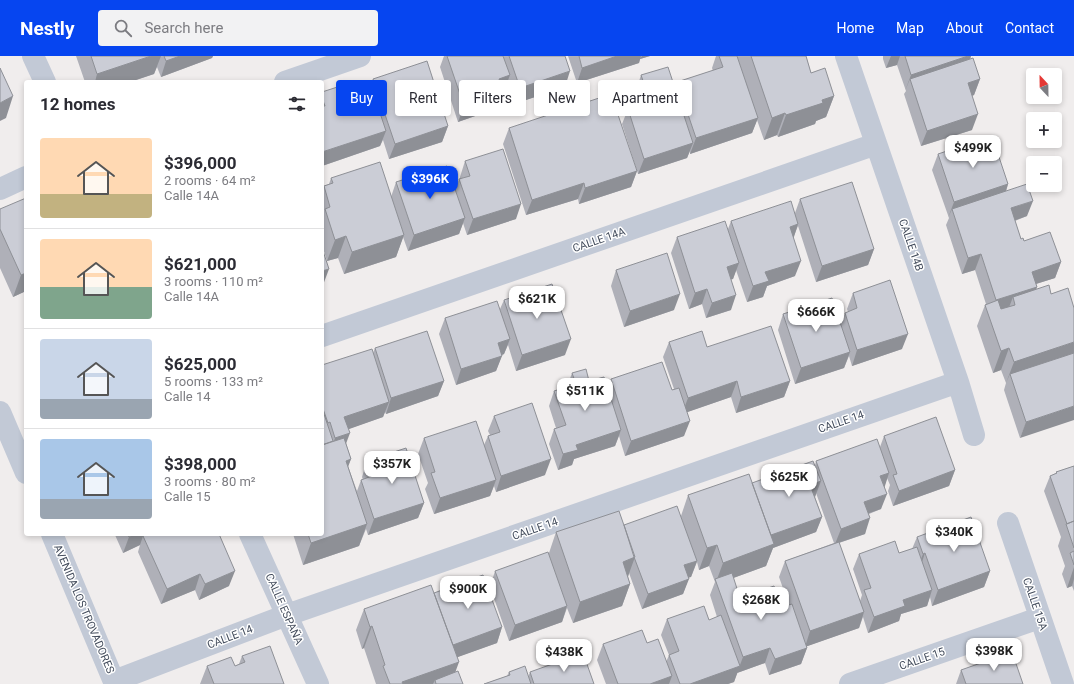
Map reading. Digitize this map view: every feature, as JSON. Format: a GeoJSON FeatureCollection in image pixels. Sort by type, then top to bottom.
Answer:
{"type":"FeatureCollection","features":[{"type":"Feature","properties":{"kind":"street"},"geometry":{"type":"LineString","coordinates":[[33,56],[43,80]]}},
{"type":"Feature","properties":{"kind":"street"},"geometry":{"type":"LineString","coordinates":[[291,80],[360,56]]}},
{"type":"Feature","properties":{"kind":"street","name":"CALLE 14B"},"geometry":{"type":"LineString","coordinates":[[846,56],[958,382],[974,435]]}},
{"type":"Feature","properties":{"kind":"street","name":"CALLE 14A"},"geometry":{"type":"LineString","coordinates":[[324,335],[876,144]]}},
{"type":"Feature","properties":{"kind":"street"},"geometry":{"type":"LineString","coordinates":[[0,189],[24,178]]}},
{"type":"Feature","properties":{"kind":"street","name":"CALLE 14"},"geometry":{"type":"LineString","coordinates":[[115,683],[287,615],[958,382]]}},
{"type":"Feature","properties":{"kind":"street"},"geometry":{"type":"LineString","coordinates":[[0,412],[24,468]]}},
{"type":"Feature","properties":{"kind":"street","name":"CALLE 15A"},"geometry":{"type":"LineString","coordinates":[[1008,523],[1039,618],[1063,684]]}},
{"type":"Feature","properties":{"kind":"street","name":"AVENIDA LOS TROVADORES"},"geometry":{"type":"LineString","coordinates":[[53,536],[115,683]]}},
{"type":"Feature","properties":{"kind":"street","name":"CALLE ESPAÑA"},"geometry":{"type":"LineString","coordinates":[[251,536],[318,684]]}},
{"type":"Feature","properties":{"kind":"street","name":"CALLE 15"},"geometry":{"type":"LineString","coordinates":[[850,684],[1039,618]]}},
{"type":"Feature","properties":{"kind":"building"},"geometry":{"type":"Polygon","coordinates":[[[91,56],[151,56],[97,74],[91,56]]]}},
{"type":"Feature","properties":{"kind":"building"},"geometry":{"type":"Polygon","coordinates":[[[164,56],[180,56],[166,61],[164,56]]]}},
{"type":"Feature","properties":{"kind":"building"},"geometry":{"type":"Polygon","coordinates":[[[447,56],[503,56],[510,75],[499,80],[459,80],[459,91],[447,56]]]}},
{"type":"Feature","properties":{"kind":"building"},"geometry":{"type":"Polygon","coordinates":[[[509,56],[565,56],[570,71],[544,80],[534,80],[534,83],[526,86],[526,80],[517,80],[509,56]]]}},
{"type":"Feature","properties":{"kind":"building"},"geometry":{"type":"Polygon","coordinates":[[[579,56],[617,56],[582,68],[579,56]]]}},
{"type":"Feature","properties":{"kind":"building"},"geometry":{"type":"Polygon","coordinates":[[[719,56],[737,56],[758,118],[696,138],[689,116],[692,116],[692,80],[683,80],[723,67],[719,56]]]}},
{"type":"Feature","properties":{"kind":"building"},"geometry":{"type":"Polygon","coordinates":[[[751,56],[806,56],[811,73],[825,68],[834,96],[822,100],[823,103],[772,118],[751,56]]]}},
{"type":"Feature","properties":{"kind":"building"},"geometry":{"type":"Polygon","coordinates":[[[905,56],[968,56],[911,75],[905,56]]]}},
{"type":"Feature","properties":{"kind":"building"},"geometry":{"type":"Polygon","coordinates":[[[973,58],[980,79],[968,83],[978,114],[927,131],[910,79],[973,58]]]}},
{"type":"Feature","properties":{"kind":"building"},"geometry":{"type":"Polygon","coordinates":[[[427,61],[433,80],[395,80],[395,116],[445,116],[448,126],[395,144],[386,116],[387,116],[387,80],[373,79],[427,61]]]}},
{"type":"Feature","properties":{"kind":"building"},"geometry":{"type":"Polygon","coordinates":[[[668,67],[672,80],[643,80],[641,75],[668,67]]]}},
{"type":"Feature","properties":{"kind":"building"},"geometry":{"type":"Polygon","coordinates":[[[0,68],[13,96],[0,103],[0,68]]]}},
{"type":"Feature","properties":{"kind":"building"},"geometry":{"type":"Polygon","coordinates":[[[336,87],[336,116],[381,116],[386,131],[324,151],[324,91],[336,87]]]}},
{"type":"Feature","properties":{"kind":"building"},"geometry":{"type":"Polygon","coordinates":[[[598,98],[598,116],[618,116],[637,171],[585,188],[584,183],[532,200],[509,128],[545,116],[590,116],[590,101],[598,98]]]}},
{"type":"Feature","properties":{"kind":"building"},"geometry":{"type":"Polygon","coordinates":[[[630,116],[684,116],[693,143],[644,159],[630,116]]]}},
{"type":"Feature","properties":{"kind":"building"},"geometry":{"type":"Polygon","coordinates":[[[992,136],[1008,184],[954,202],[938,154],[992,136]]]}},
{"type":"Feature","properties":{"kind":"building"},"geometry":{"type":"Polygon","coordinates":[[[503,149],[521,204],[473,219],[459,179],[470,176],[465,161],[503,149]]]}},
{"type":"Feature","properties":{"kind":"building"},"geometry":{"type":"Polygon","coordinates":[[[380,162],[404,235],[352,252],[346,236],[335,240],[325,209],[330,207],[324,186],[333,183],[331,178],[380,162]]]}},
{"type":"Feature","properties":{"kind":"building"},"geometry":{"type":"Polygon","coordinates":[[[447,166],[465,218],[414,235],[396,182],[447,166]]]}},
{"type":"Feature","properties":{"kind":"building"},"geometry":{"type":"Polygon","coordinates":[[[852,182],[874,249],[822,266],[800,199],[852,182]]]}},
{"type":"Feature","properties":{"kind":"building"},"geometry":{"type":"Polygon","coordinates":[[[1026,184],[1026,192],[1030,192],[1033,201],[1011,208],[1021,239],[1023,238],[1024,241],[1050,232],[1061,262],[1032,272],[1037,287],[996,300],[981,254],[968,258],[952,209],[1026,184]]]}},
{"type":"Feature","properties":{"kind":"building"},"geometry":{"type":"Polygon","coordinates":[[[24,199],[24,274],[21,275],[0,229],[0,209],[24,199]]]}},
{"type":"Feature","properties":{"kind":"building"},"geometry":{"type":"Polygon","coordinates":[[[791,201],[798,224],[790,227],[801,261],[765,272],[769,281],[753,286],[731,221],[791,201]]]}},
{"type":"Feature","properties":{"kind":"building"},"geometry":{"type":"Polygon","coordinates":[[[725,221],[739,263],[727,267],[736,295],[712,303],[707,289],[695,293],[677,237],[725,221]]]}},
{"type":"Feature","properties":{"kind":"building"},"geometry":{"type":"Polygon","coordinates":[[[667,253],[680,294],[630,311],[616,270],[667,253]]]}},
{"type":"Feature","properties":{"kind":"building"},"geometry":{"type":"Polygon","coordinates":[[[324,254],[329,269],[324,270],[324,254]]]}},
{"type":"Feature","properties":{"kind":"building"},"geometry":{"type":"Polygon","coordinates":[[[890,280],[908,334],[857,350],[845,313],[857,308],[853,293],[890,280]]]}},
{"type":"Feature","properties":{"kind":"building"},"geometry":{"type":"Polygon","coordinates":[[[552,284],[571,339],[522,355],[504,300],[552,284]]]}},
{"type":"Feature","properties":{"kind":"building"},"geometry":{"type":"Polygon","coordinates":[[[1049,285],[1051,294],[1068,288],[1074,308],[1074,342],[1014,362],[1009,348],[1001,351],[985,305],[998,300],[1001,309],[1015,305],[1013,297],[1049,285]]]}},
{"type":"Feature","properties":{"kind":"building"},"geometry":{"type":"Polygon","coordinates":[[[832,298],[850,352],[801,368],[783,314],[832,298]]]}},
{"type":"Feature","properties":{"kind":"building"},"geometry":{"type":"Polygon","coordinates":[[[497,301],[510,339],[498,343],[502,356],[461,369],[445,318],[497,301]]]}},
{"type":"Feature","properties":{"kind":"building"},"geometry":{"type":"Polygon","coordinates":[[[771,326],[790,381],[741,397],[737,381],[688,398],[669,342],[702,331],[707,347],[771,326]]]}},
{"type":"Feature","properties":{"kind":"building"},"geometry":{"type":"Polygon","coordinates":[[[427,331],[444,381],[391,398],[375,348],[427,331]]]}},
{"type":"Feature","properties":{"kind":"building"},"geometry":{"type":"Polygon","coordinates":[[[372,349],[389,402],[344,417],[350,433],[335,438],[330,422],[328,423],[324,412],[324,364],[372,349]]]}},
{"type":"Feature","properties":{"kind":"building"},"geometry":{"type":"Polygon","coordinates":[[[1074,353],[1074,406],[1026,422],[1010,374],[1074,353]]]}},
{"type":"Feature","properties":{"kind":"building"},"geometry":{"type":"Polygon","coordinates":[[[662,362],[672,390],[679,388],[690,421],[631,441],[611,379],[662,362]]]}},
{"type":"Feature","properties":{"kind":"building"},"geometry":{"type":"Polygon","coordinates":[[[586,369],[589,381],[604,377],[621,430],[576,445],[578,450],[563,454],[554,429],[566,425],[554,391],[576,384],[572,373],[586,369]]]}},
{"type":"Feature","properties":{"kind":"building"},"geometry":{"type":"Polygon","coordinates":[[[532,403],[551,459],[501,476],[488,436],[500,432],[494,416],[532,403]]]}},
{"type":"Feature","properties":{"kind":"building"},"geometry":{"type":"Polygon","coordinates":[[[324,414],[333,441],[324,444],[324,414]]]}},
{"type":"Feature","properties":{"kind":"building"},"geometry":{"type":"Polygon","coordinates":[[[936,417],[955,470],[899,491],[893,475],[897,474],[884,436],[936,417]]]}},
{"type":"Feature","properties":{"kind":"building"},"geometry":{"type":"Polygon","coordinates":[[[476,421],[496,480],[440,498],[431,473],[435,472],[424,438],[476,421]]]}},
{"type":"Feature","properties":{"kind":"building"},"geometry":{"type":"Polygon","coordinates":[[[344,438],[351,459],[346,461],[367,524],[311,543],[309,536],[324,536],[324,444],[344,438]]]}},
{"type":"Feature","properties":{"kind":"building"},"geometry":{"type":"Polygon","coordinates":[[[877,439],[889,473],[880,476],[887,494],[864,502],[870,518],[841,529],[816,461],[877,439]]]}},
{"type":"Feature","properties":{"kind":"building"},"geometry":{"type":"Polygon","coordinates":[[[406,448],[424,503],[374,519],[361,480],[372,476],[367,461],[406,448]]]}},
{"type":"Feature","properties":{"kind":"building"},"geometry":{"type":"Polygon","coordinates":[[[813,461],[821,481],[810,485],[822,517],[771,535],[752,483],[813,461]]]}},
{"type":"Feature","properties":{"kind":"building"},"geometry":{"type":"Polygon","coordinates":[[[1074,466],[1074,521],[1067,524],[1050,476],[1057,473],[1056,472],[1074,466]]]}},
{"type":"Feature","properties":{"kind":"building"},"geometry":{"type":"Polygon","coordinates":[[[749,474],[774,544],[723,563],[717,545],[707,548],[688,495],[749,474]]]}},
{"type":"Feature","properties":{"kind":"building"},"geometry":{"type":"Polygon","coordinates":[[[677,506],[697,561],[684,565],[689,579],[648,594],[624,525],[677,506]]]}},
{"type":"Feature","properties":{"kind":"building"},"geometry":{"type":"Polygon","coordinates":[[[619,511],[635,557],[623,562],[630,584],[580,602],[556,532],[619,511]]]}},
{"type":"Feature","properties":{"kind":"building"},"geometry":{"type":"Polygon","coordinates":[[[971,517],[990,571],[938,590],[925,553],[923,554],[917,537],[971,517]]]}},
{"type":"Feature","properties":{"kind":"building"},"geometry":{"type":"Polygon","coordinates":[[[1074,521],[1074,548],[1066,524],[1074,521]]]}},
{"type":"Feature","properties":{"kind":"building"},"geometry":{"type":"Polygon","coordinates":[[[143,536],[220,536],[235,571],[205,584],[200,574],[167,589],[143,536]]]}},
{"type":"Feature","properties":{"kind":"building"},"geometry":{"type":"Polygon","coordinates":[[[895,541],[899,553],[917,547],[932,590],[903,600],[905,606],[874,617],[864,590],[871,588],[859,554],[895,541]]]}},
{"type":"Feature","properties":{"kind":"building"},"geometry":{"type":"Polygon","coordinates":[[[839,542],[864,612],[810,631],[785,561],[839,542]]]}},
{"type":"Feature","properties":{"kind":"building"},"geometry":{"type":"Polygon","coordinates":[[[1074,551],[1074,565],[1070,553],[1074,551]]]}},
{"type":"Feature","properties":{"kind":"building"},"geometry":{"type":"Polygon","coordinates":[[[548,552],[567,606],[515,625],[495,571],[548,552]]]}},
{"type":"Feature","properties":{"kind":"building"},"geometry":{"type":"Polygon","coordinates":[[[732,573],[740,598],[774,586],[782,607],[792,604],[807,648],[775,659],[770,648],[743,657],[715,579],[732,573]]]}},
{"type":"Feature","properties":{"kind":"building"},"geometry":{"type":"Polygon","coordinates":[[[483,575],[502,627],[453,645],[434,593],[483,575]]]}},
{"type":"Feature","properties":{"kind":"building"},"geometry":{"type":"Polygon","coordinates":[[[431,585],[459,662],[402,682],[403,684],[390,684],[383,666],[385,665],[372,626],[370,627],[364,609],[431,585]]]}},
{"type":"Feature","properties":{"kind":"building"},"geometry":{"type":"Polygon","coordinates":[[[704,606],[709,620],[721,615],[740,666],[690,684],[680,684],[669,655],[679,651],[667,619],[704,606]]]}},
{"type":"Feature","properties":{"kind":"building"},"geometry":{"type":"Polygon","coordinates":[[[642,630],[647,643],[658,639],[672,676],[650,684],[618,684],[603,644],[642,630]]]}},
{"type":"Feature","properties":{"kind":"building"},"geometry":{"type":"Polygon","coordinates":[[[270,646],[284,684],[214,684],[207,666],[231,657],[235,666],[245,662],[242,656],[270,646]]]}},
{"type":"Feature","properties":{"kind":"building"},"geometry":{"type":"Polygon","coordinates":[[[1012,652],[1023,684],[966,684],[961,670],[1012,652]]]}},
{"type":"Feature","properties":{"kind":"building"},"geometry":{"type":"Polygon","coordinates":[[[583,653],[594,684],[534,684],[530,672],[583,653]]]}},
{"type":"Feature","properties":{"kind":"building"},"geometry":{"type":"Polygon","coordinates":[[[525,666],[531,684],[484,684],[510,675],[509,672],[525,666]]]}},
{"type":"Feature","properties":{"kind":"building"},"geometry":{"type":"Polygon","coordinates":[[[458,671],[463,684],[436,684],[435,680],[458,671]]]}}]}
